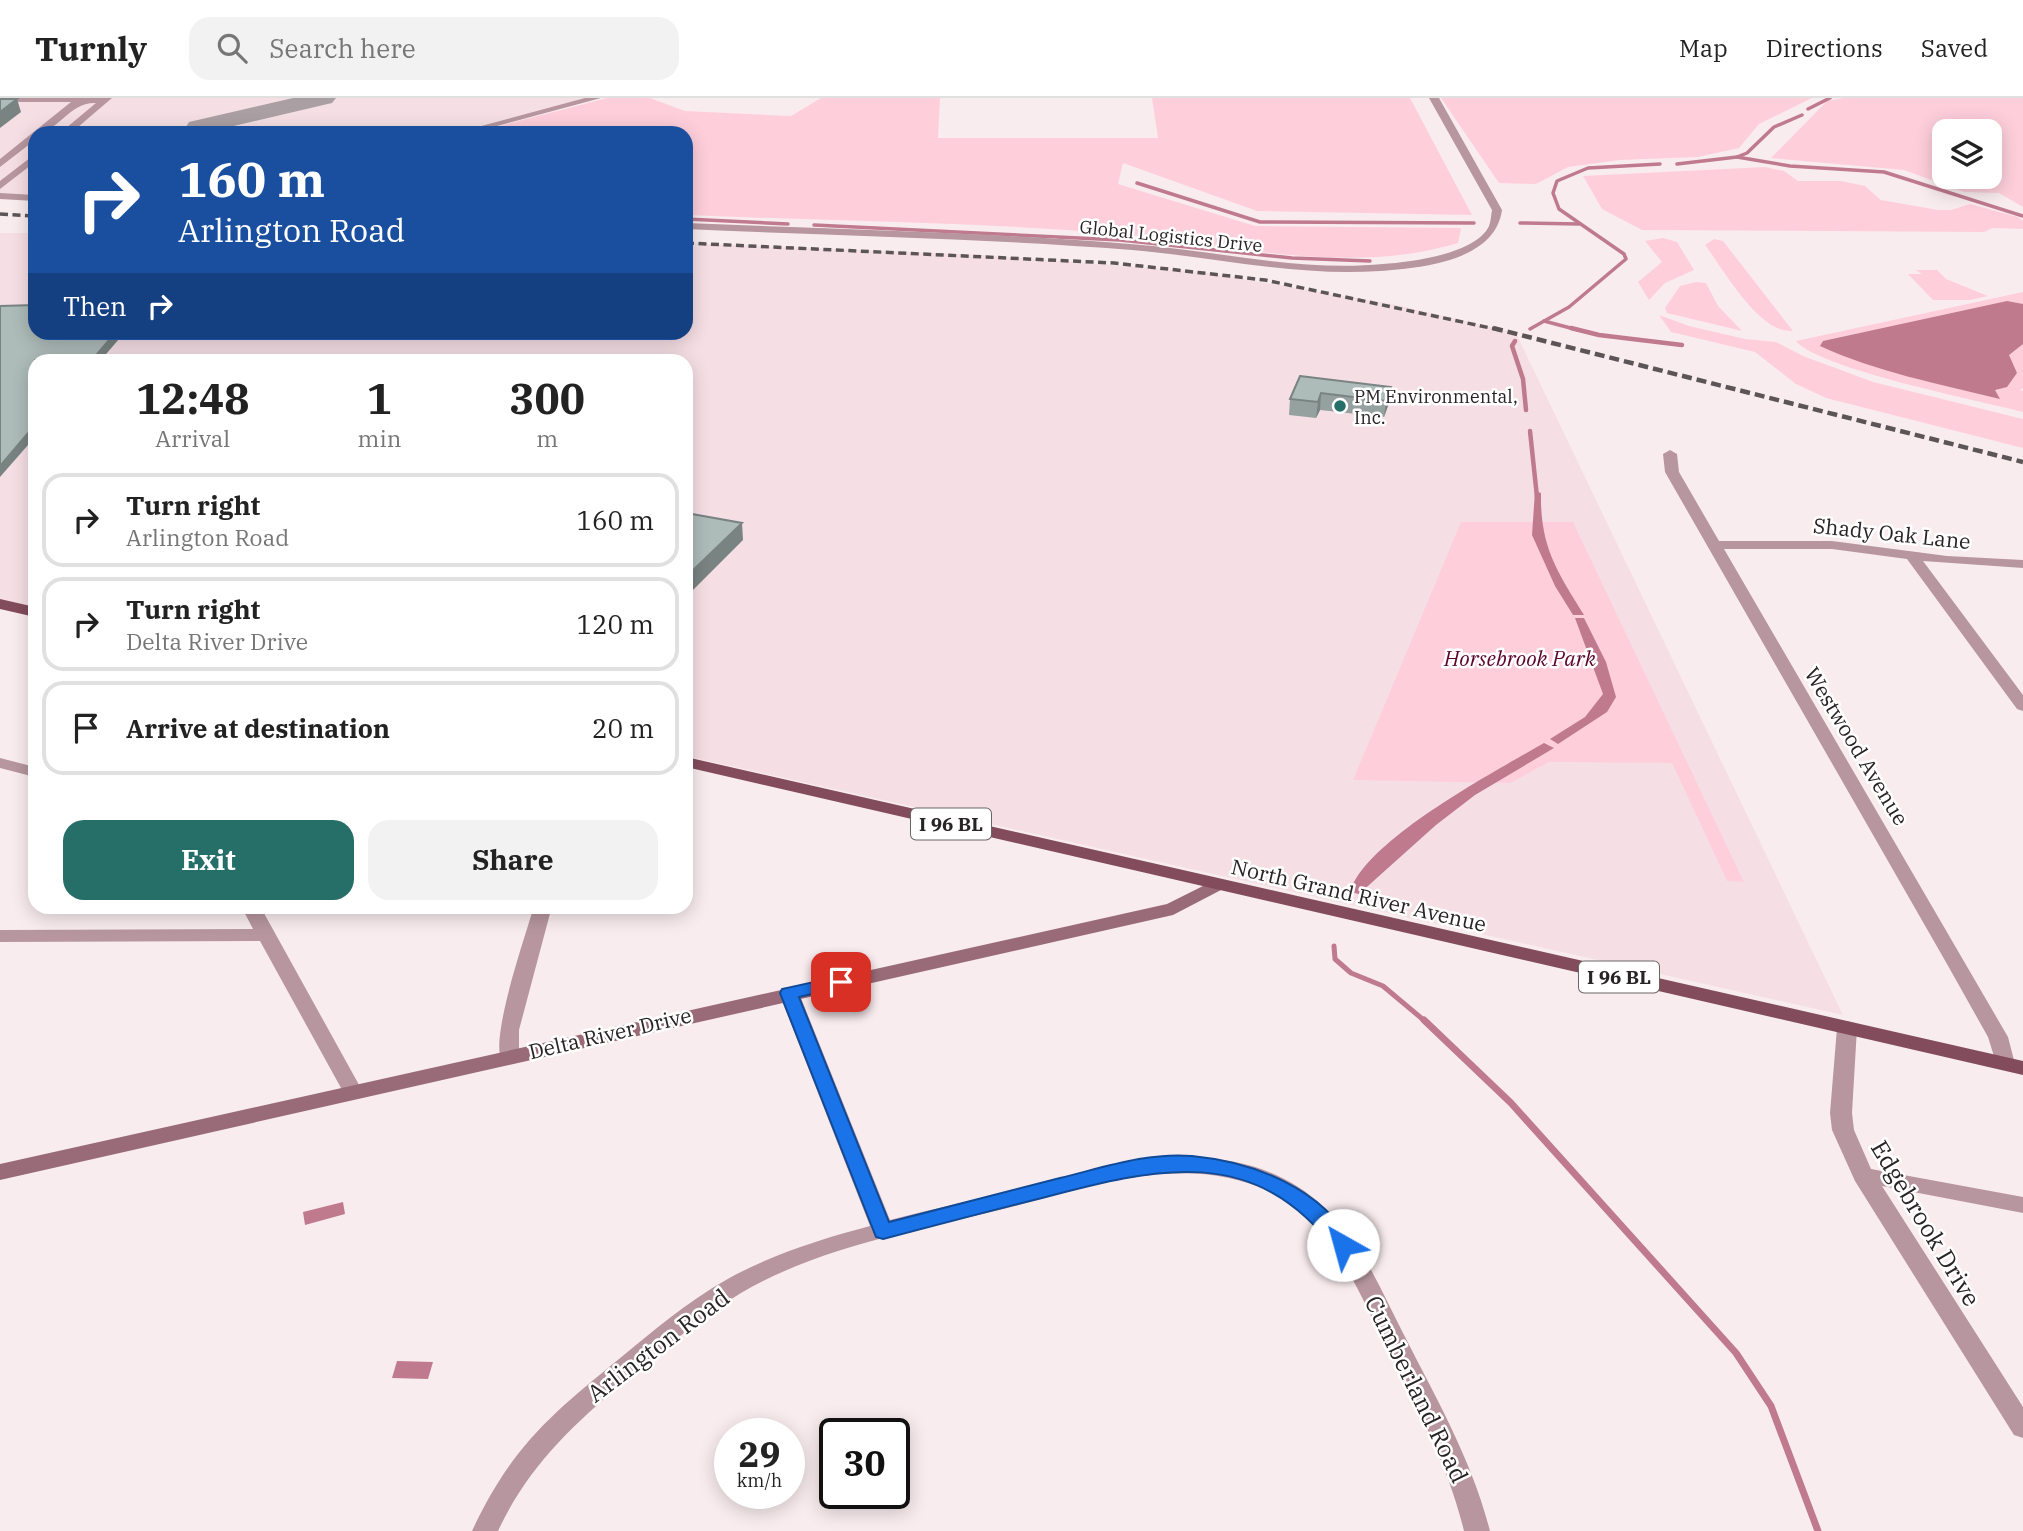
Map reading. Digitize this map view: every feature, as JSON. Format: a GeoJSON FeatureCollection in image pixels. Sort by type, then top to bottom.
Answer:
{"type":"FeatureCollection","features":[{"type":"Feature","properties":{"kind":"main road"},"geometry":{"type":"LineString","coordinates":[[0,604],[28,610]]}},
{"type":"Feature","properties":{"kind":"main road","name":"North Grand River Avenue"},"geometry":{"type":"LineString","coordinates":[[693,764],[1215,886],[2014,1066]]}},
{"type":"Feature","properties":{"kind":"street"},"geometry":{"type":"LineString","coordinates":[[487,126],[596,98]]}},
{"type":"Feature","properties":{"kind":"street","name":"Global Logistics Drive"},"geometry":{"type":"LineString","coordinates":[[693,226],[1101,245],[1311,267],[1379,268],[1412,264],[1456,254],[1478,244],[1495,228],[1498,218],[1497,210],[1434,98]]}},
{"type":"Feature","properties":{"kind":"street"},"geometry":{"type":"LineString","coordinates":[[0,99],[106,99]]}},
{"type":"Feature","properties":{"kind":"street"},"geometry":{"type":"LineString","coordinates":[[48,126],[81,99]]}},
{"type":"Feature","properties":{"kind":"street"},"geometry":{"type":"LineString","coordinates":[[73,126],[106,99]]}},
{"type":"Feature","properties":{"kind":"street"},"geometry":{"type":"LineString","coordinates":[[0,164],[28,142]]}},
{"type":"Feature","properties":{"kind":"street"},"geometry":{"type":"LineString","coordinates":[[0,186],[28,163]]}},
{"type":"Feature","properties":{"kind":"street"},"geometry":{"type":"LineString","coordinates":[[0,196],[28,198]]}},
{"type":"Feature","properties":{"kind":"street","name":"Westwood Avenue"},"geometry":{"type":"LineString","coordinates":[[1670,454],[1672,472],[2014,1066]]}},
{"type":"Feature","properties":{"kind":"street","name":"Shady Oak Lane"},"geometry":{"type":"LineString","coordinates":[[1715,545],[1832,545],[1912,556],[2023,565]]}},
{"type":"Feature","properties":{"kind":"street"},"geometry":{"type":"LineString","coordinates":[[1912,556],[2017,691],[2023,706]]}},
{"type":"Feature","properties":{"kind":"street"},"geometry":{"type":"LineString","coordinates":[[0,763],[28,770]]}},
{"type":"Feature","properties":{"kind":"street","name":"Delta River Drive"},"geometry":{"type":"LineString","coordinates":[[0,1172],[1173,909],[1215,886]]}},
{"type":"Feature","properties":{"kind":"street"},"geometry":{"type":"LineString","coordinates":[[255,914],[353,1092]]}},
{"type":"Feature","properties":{"kind":"street"},"geometry":{"type":"LineString","coordinates":[[509,1056],[509,1030],[541,914]]}},
{"type":"Feature","properties":{"kind":"street"},"geometry":{"type":"LineString","coordinates":[[0,936],[266,934]]}},
{"type":"Feature","properties":{"kind":"street"},"geometry":{"type":"LineString","coordinates":[[789,993],[883,1231]]}},
{"type":"Feature","properties":{"kind":"street","name":"Edgebrook Drive"},"geometry":{"type":"LineString","coordinates":[[1847,1028],[1841,1114],[1843,1130],[1863,1175],[2023,1428]]}},
{"type":"Feature","properties":{"kind":"street","name":"Cumberland Road"},"geometry":{"type":"LineString","coordinates":[[883,1231],[1127,1168],[1161,1163],[1220,1167],[1254,1175],[1283,1188],[1324,1220],[1367,1285],[1436,1421],[1463,1484],[1477,1531]]}},
{"type":"Feature","properties":{"kind":"street"},"geometry":{"type":"LineString","coordinates":[[1863,1175],[2023,1205]]}},
{"type":"Feature","properties":{"kind":"street","name":"Arlington Road"},"geometry":{"type":"LineString","coordinates":[[485,1531],[500,1498],[540,1442],[581,1404],[695,1311],[772,1267],[825,1247],[883,1231]]}},
{"type":"Feature","properties":{"kind":"shaded area"},"geometry":{"type":"Polygon","coordinates":[[[0,98],[588,98],[479,126],[28,126],[28,196],[0,194],[0,98]]]}},
{"type":"Feature","properties":{"kind":"shaded area"},"geometry":{"type":"Polygon","coordinates":[[[0,233],[28,233],[28,340],[693,340],[693,243],[983,255],[1201,272],[1397,305],[1516,333],[1843,1015],[693,758],[693,354],[28,354],[28,608],[0,602],[0,233]]]}},
{"type":"Feature","properties":{"kind":"shaded area"},"geometry":{"type":"Polygon","coordinates":[[[2007,301],[2023,304],[2023,344],[2009,355],[2017,373],[2007,387],[1995,390],[2000,399],[1886,370],[1820,346],[1823,341],[2007,301]]]}},
{"type":"Feature","properties":{"kind":"shaded area"},"geometry":{"type":"Polygon","coordinates":[[[1535,491],[1541,493],[1541,512],[1552,558],[1584,615],[1573,615],[1555,586],[1532,535],[1535,491]]]}},
{"type":"Feature","properties":{"kind":"shaded area"},"geometry":{"type":"Polygon","coordinates":[[[1575,618],[1584,618],[1606,662],[1616,697],[1607,712],[1558,744],[1550,739],[1585,717],[1603,694],[1575,618]]]}},
{"type":"Feature","properties":{"kind":"shaded area"},"geometry":{"type":"Polygon","coordinates":[[[1544,743],[1554,748],[1475,795],[1436,825],[1359,894],[1350,892],[1361,872],[1405,829],[1465,789],[1544,743]]]}},
{"type":"Feature","properties":{"kind":"shaded area"},"geometry":{"type":"Polygon","coordinates":[[[343,1202],[345,1214],[305,1225],[303,1212],[343,1202]]]}},
{"type":"Feature","properties":{"kind":"shaded area"},"geometry":{"type":"Polygon","coordinates":[[[397,1361],[433,1362],[428,1379],[392,1378],[397,1361]]]}},
{"type":"Feature","properties":{"kind":"green space"},"geometry":{"type":"Polygon","coordinates":[[[607,98],[650,98],[685,111],[791,116],[821,98],[940,98],[938,138],[1158,138],[1152,98],[1410,98],[1472,215],[1257,211],[1123,163],[1118,184],[1255,226],[1461,228],[1458,243],[1416,253],[1329,257],[1240,250],[1057,229],[693,215],[693,126],[499,126],[607,98]]]}},
{"type":"Feature","properties":{"kind":"green space"},"geometry":{"type":"Polygon","coordinates":[[[1441,98],[1812,98],[1759,124],[1739,148],[1698,157],[1620,160],[1568,167],[1536,184],[1499,183],[1441,98]]]}},
{"type":"Feature","properties":{"kind":"green space"},"geometry":{"type":"Polygon","coordinates":[[[1843,98],[2023,98],[2023,207],[1999,193],[1964,192],[1956,189],[2002,189],[2002,119],[1932,119],[1932,180],[1904,170],[1771,158],[1827,101],[1843,98]]]}},
{"type":"Feature","properties":{"kind":"green space"},"geometry":{"type":"Polygon","coordinates":[[[1765,167],[1784,171],[1798,181],[1841,181],[1865,186],[1881,200],[1938,210],[1951,210],[1970,204],[2018,217],[2023,221],[2023,229],[1993,228],[1984,232],[1642,230],[1602,209],[1583,176],[1765,167]]]}},
{"type":"Feature","properties":{"kind":"green space"},"geometry":{"type":"Polygon","coordinates":[[[1663,238],[1677,242],[1694,270],[1665,283],[1649,300],[1638,282],[1662,262],[1645,241],[1663,238]]]}},
{"type":"Feature","properties":{"kind":"green space"},"geometry":{"type":"Polygon","coordinates":[[[1714,239],[1723,241],[1793,331],[1780,329],[1755,312],[1705,245],[1714,239]]]}},
{"type":"Feature","properties":{"kind":"green space"},"geometry":{"type":"Polygon","coordinates":[[[1916,270],[1937,270],[1946,279],[1988,296],[1970,300],[1933,300],[1908,274],[1922,274],[1916,270]]]}},
{"type":"Feature","properties":{"kind":"green space"},"geometry":{"type":"Polygon","coordinates":[[[1696,282],[1706,283],[1718,306],[1742,331],[1667,313],[1665,308],[1680,286],[1696,282]]]}},
{"type":"Feature","properties":{"kind":"green space"},"geometry":{"type":"Polygon","coordinates":[[[2023,292],[2023,388],[2020,390],[2023,391],[2023,412],[1867,373],[1811,352],[1796,341],[2023,292]]]}},
{"type":"Feature","properties":{"kind":"green space"},"geometry":{"type":"Polygon","coordinates":[[[1659,315],[1689,326],[1745,339],[1776,342],[1803,356],[1873,382],[2023,419],[2023,448],[1826,398],[1796,384],[1755,352],[1671,332],[1659,315]]]}},
{"type":"Feature","properties":{"kind":"green space","name":"Horsebrook Park"},"geometry":{"type":"Polygon","coordinates":[[[1461,522],[1573,522],[1744,882],[1727,881],[1672,763],[1549,762],[1510,783],[1353,780],[1461,522]]]}},
{"type":"Feature","properties":{"kind":"building"},"geometry":{"type":"Polygon","coordinates":[[[0,99],[17,99],[0,112],[0,99]]]}},
{"type":"Feature","properties":{"kind":"building"},"geometry":{"type":"Polygon","coordinates":[[[28,305],[28,340],[109,340],[97,354],[28,354],[28,433],[0,466],[0,306],[28,305]]]}},
{"type":"Feature","properties":{"kind":"building"},"geometry":{"type":"Polygon","coordinates":[[[1300,376],[1391,387],[1386,401],[1321,393],[1318,402],[1290,399],[1300,376]]]}},
{"type":"Feature","properties":{"kind":"building"},"geometry":{"type":"Polygon","coordinates":[[[693,514],[742,523],[693,570],[693,514]]]}},
{"type":"Feature","properties":{"kind":"waterway"},"geometry":{"type":"LineString","coordinates":[[1808,109],[1830,98]]}},
{"type":"Feature","properties":{"kind":"waterway"},"geometry":{"type":"LineString","coordinates":[[1737,157],[1747,153],[1774,127],[1802,115]]}},
{"type":"Feature","properties":{"kind":"waterway"},"geometry":{"type":"LineString","coordinates":[[1677,164],[1737,157]]}},
{"type":"Feature","properties":{"kind":"waterway"},"geometry":{"type":"LineString","coordinates":[[1737,157],[1790,166],[1884,172],[2023,216]]}},
{"type":"Feature","properties":{"kind":"waterway"},"geometry":{"type":"LineString","coordinates":[[1544,321],[1569,307],[1626,259],[1624,254],[1559,209],[1553,193],[1557,181],[1588,168],[1660,164]]}},
{"type":"Feature","properties":{"kind":"waterway"},"geometry":{"type":"LineString","coordinates":[[1137,183],[1260,222],[1474,223]]}},
{"type":"Feature","properties":{"kind":"waterway"},"geometry":{"type":"LineString","coordinates":[[693,219],[788,224]]}},
{"type":"Feature","properties":{"kind":"waterway"},"geometry":{"type":"LineString","coordinates":[[1520,223],[1579,224]]}},
{"type":"Feature","properties":{"kind":"waterway"},"geometry":{"type":"LineString","coordinates":[[814,225],[1120,240],[1292,258],[1370,261]]}},
{"type":"Feature","properties":{"kind":"waterway"},"geometry":{"type":"LineString","coordinates":[[1530,329],[1544,321]]}},
{"type":"Feature","properties":{"kind":"waterway"},"geometry":{"type":"LineString","coordinates":[[1544,321],[1578,330]]}},
{"type":"Feature","properties":{"kind":"waterway"},"geometry":{"type":"LineString","coordinates":[[1571,328],[1599,335],[1682,345]]}},
{"type":"Feature","properties":{"kind":"waterway"},"geometry":{"type":"LineString","coordinates":[[1515,341],[1512,346],[1523,379],[1526,410]]}},
{"type":"Feature","properties":{"kind":"waterway"},"geometry":{"type":"LineString","coordinates":[[1530,431],[1537,497]]}},
{"type":"Feature","properties":{"kind":"waterway"},"geometry":{"type":"LineString","coordinates":[[1334,946],[1335,959],[1351,973],[1383,986],[1426,1022]]}},
{"type":"Feature","properties":{"kind":"waterway"},"geometry":{"type":"LineString","coordinates":[[1424,1020],[1511,1103],[1736,1353],[1771,1406],[1818,1531]]}},
{"type":"Feature","properties":{"kind":"taxiway"},"geometry":{"type":"LineString","coordinates":[[202,126],[324,98]]}},
{"type":"Feature","properties":{"kind":"railway"},"geometry":{"type":"LineString","coordinates":[[0,214],[28,216]]}},
{"type":"Feature","properties":{"kind":"railway"},"geometry":{"type":"LineString","coordinates":[[693,243],[1114,263],[1265,280],[1500,330]]}},
{"type":"Feature","properties":{"kind":"railway"},"geometry":{"type":"LineString","coordinates":[[1493,328],[2023,462]]}},
{"type":"Feature","properties":{"kind":"place","name":"PM Environmental, Inc."},"geometry":{"type":"Point","coordinates":[1340,406]}},
{"type":"Feature","properties":{"kind":"route"},"geometry":{"type":"LineString","coordinates":[[841,982],[789,993],[883,1231],[1127,1168],[1161,1163],[1190,1163],[1254,1175],[1283,1188],[1324,1220],[1343,1245]]}}]}
